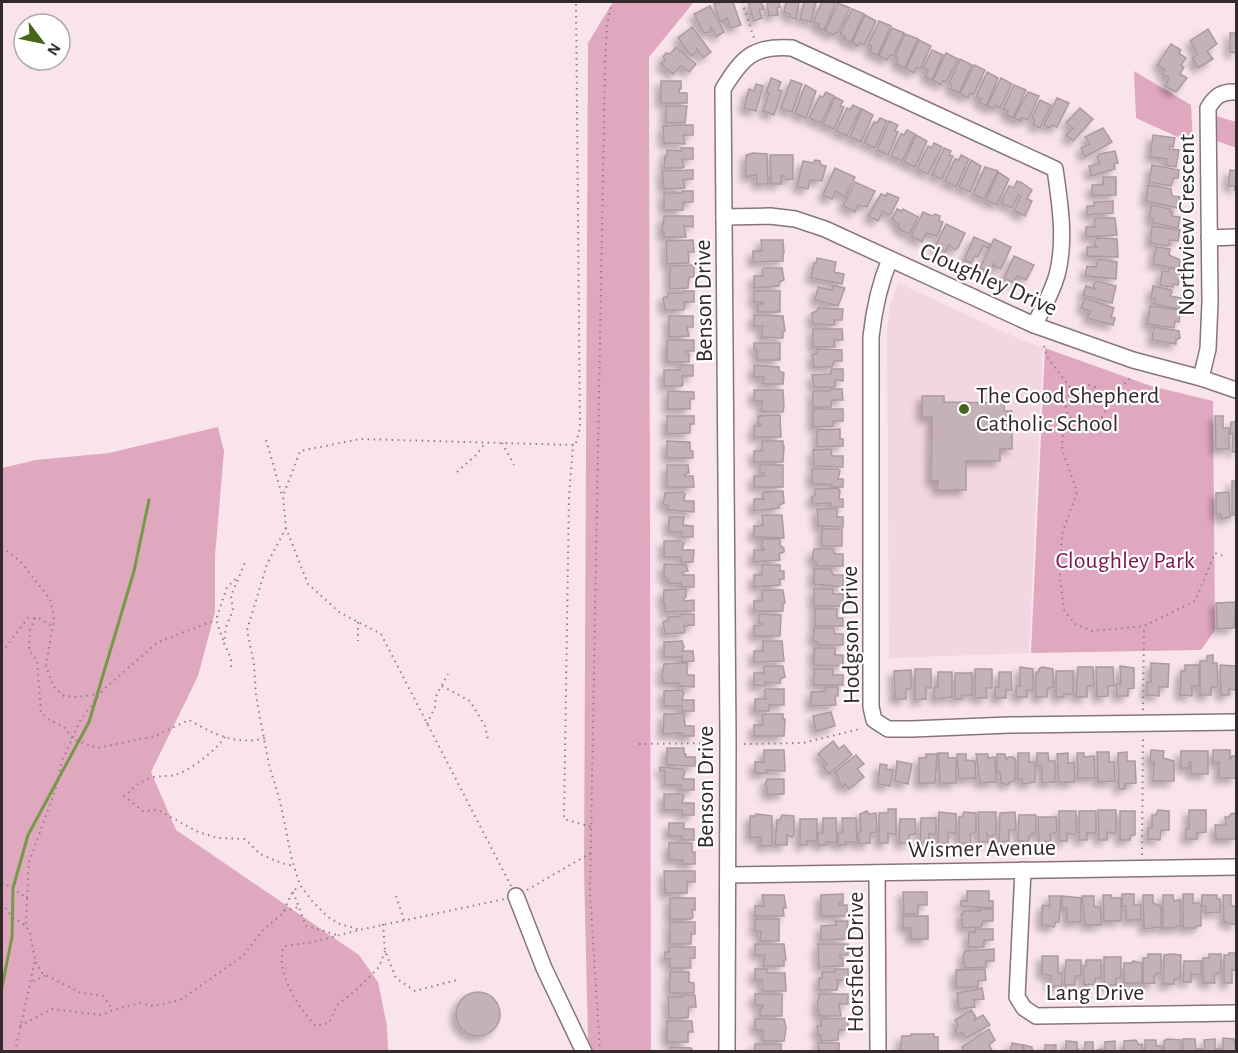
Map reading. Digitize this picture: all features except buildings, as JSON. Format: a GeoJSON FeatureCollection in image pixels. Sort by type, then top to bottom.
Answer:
{"type":"FeatureCollection","features":[{"type":"Feature","properties":{"kind":"street","name":"Benson Drive"},"geometry":{"type":"LineString","coordinates":[[727,1052],[723,89],[736,68],[754,52],[776,47],[798,50],[1055,169],[1059,196],[1061,255],[1050,295],[1034,325]]}},
{"type":"Feature","properties":{"kind":"street","name":"Northview Crescent"},"geometry":{"type":"LineString","coordinates":[[1201,378],[1208,349],[1210,302],[1208,108],[1214,97],[1227,92],[1236,92]]}},
{"type":"Feature","properties":{"kind":"street","name":"Cloughley Drive"},"geometry":{"type":"LineString","coordinates":[[724,217],[770,216],[795,219],[825,229],[1034,325],[1132,360],[1201,378],[1236,390]]}},
{"type":"Feature","properties":{"kind":"street"},"geometry":{"type":"LineString","coordinates":[[1209,238],[1236,237]]}},
{"type":"Feature","properties":{"kind":"street","name":"Hodgson Drive"},"geometry":{"type":"LineString","coordinates":[[890,259],[874,304],[871,337],[871,706],[874,720],[888,729],[1236,722]]}},
{"type":"Feature","properties":{"kind":"street","name":"Wismer Avenue"},"geometry":{"type":"LineString","coordinates":[[728,875],[1236,867]]}},
{"type":"Feature","properties":{"kind":"street","name":"Lang Drive"},"geometry":{"type":"LineString","coordinates":[[1023,870],[1017,997],[1024,1008],[1036,1016],[1236,1012]]}},
{"type":"Feature","properties":{"kind":"street","name":"Horsfield Drive"},"geometry":{"type":"LineString","coordinates":[[876,873],[878,1052]]}},
{"type":"Feature","properties":{"kind":"street"},"geometry":{"type":"LineString","coordinates":[[516,896],[544,968],[584,1052]]}},
{"type":"Feature","properties":{"kind":"path"},"geometry":{"type":"LineString","coordinates":[[576,2],[580,428],[576,443]]}},
{"type":"Feature","properties":{"kind":"path"},"geometry":{"type":"LineString","coordinates":[[600,1052],[590,892],[604,88],[607,26],[612,2]]}},
{"type":"Feature","properties":{"kind":"path"},"geometry":{"type":"LineString","coordinates":[[742,2],[754,38]]}},
{"type":"Feature","properties":{"kind":"path"},"geometry":{"type":"LineString","coordinates":[[1044,346],[1047,357],[1072,390]]}},
{"type":"Feature","properties":{"kind":"path"},"geometry":{"type":"LineString","coordinates":[[1106,399],[1116,393],[1131,377]]}},
{"type":"Feature","properties":{"kind":"path"},"geometry":{"type":"LineString","coordinates":[[1078,386],[1098,388],[1106,399],[1105,413],[1096,423],[1083,425],[1071,419],[1067,414],[1066,401],[1072,390],[1078,386]]}},
{"type":"Feature","properties":{"kind":"path"},"geometry":{"type":"LineString","coordinates":[[1071,419],[1063,434],[1062,449],[1077,492],[1062,534],[1060,577],[1064,610],[1075,624],[1092,631],[1144,626],[1195,601],[1215,553],[1226,557]]}},
{"type":"Feature","properties":{"kind":"path"},"geometry":{"type":"LineString","coordinates":[[283,496],[300,451],[360,439],[573,445],[569,510],[564,819],[591,827]]}},
{"type":"Feature","properties":{"kind":"path"},"geometry":{"type":"LineString","coordinates":[[266,440],[283,496],[286,528],[308,584],[339,612],[381,634],[516,896]]}},
{"type":"Feature","properties":{"kind":"path"},"geometry":{"type":"LineString","coordinates":[[457,472],[486,442]]}},
{"type":"Feature","properties":{"kind":"path"},"geometry":{"type":"LineString","coordinates":[[502,443],[514,465]]}},
{"type":"Feature","properties":{"kind":"path"},"geometry":{"type":"LineString","coordinates":[[286,528],[267,564],[247,630],[254,664],[256,696],[269,765],[300,885],[328,917],[340,924],[359,930]]}},
{"type":"Feature","properties":{"kind":"path"},"geometry":{"type":"LineString","coordinates":[[2,547],[20,561],[50,599],[54,619],[46,666],[53,686],[64,696],[99,694]]}},
{"type":"Feature","properties":{"kind":"path"},"geometry":{"type":"LineString","coordinates":[[224,643],[226,627],[233,610],[231,596],[246,560]]}},
{"type":"Feature","properties":{"kind":"path"},"geometry":{"type":"LineString","coordinates":[[231,667],[231,659],[216,620],[227,587],[239,576]]}},
{"type":"Feature","properties":{"kind":"path"},"geometry":{"type":"LineString","coordinates":[[2,652],[28,618],[39,618],[52,627]]}},
{"type":"Feature","properties":{"kind":"path"},"geometry":{"type":"LineString","coordinates":[[35,618],[30,630],[29,650],[37,660],[41,712],[48,719],[64,727],[73,738],[97,748],[155,736],[189,720],[239,742],[265,738]]}},
{"type":"Feature","properties":{"kind":"path"},"geometry":{"type":"LineString","coordinates":[[26,926],[29,862],[56,788],[62,761],[81,719],[99,694],[158,642],[216,620]]}},
{"type":"Feature","properties":{"kind":"path"},"geometry":{"type":"LineString","coordinates":[[358,622],[358,641]]}},
{"type":"Feature","properties":{"kind":"path"},"geometry":{"type":"LineString","coordinates":[[1143,711],[1144,626]]}},
{"type":"Feature","properties":{"kind":"path"},"geometry":{"type":"LineString","coordinates":[[427,724],[435,707],[436,696],[448,674]]}},
{"type":"Feature","properties":{"kind":"path"},"geometry":{"type":"LineString","coordinates":[[442,686],[470,701],[485,726],[488,739]]}},
{"type":"Feature","properties":{"kind":"path"},"geometry":{"type":"LineString","coordinates":[[744,744],[803,743],[860,729]]}},
{"type":"Feature","properties":{"kind":"path"},"geometry":{"type":"LineString","coordinates":[[1142,855],[1143,734]]}},
{"type":"Feature","properties":{"kind":"path"},"geometry":{"type":"LineString","coordinates":[[225,737],[214,749],[186,770],[174,776],[159,775],[145,779],[124,796],[143,811],[158,810],[198,832],[218,838],[245,839],[260,854],[280,863],[294,866]]}},
{"type":"Feature","properties":{"kind":"path"},"geometry":{"type":"LineString","coordinates":[[639,744],[711,743]]}},
{"type":"Feature","properties":{"kind":"path"},"geometry":{"type":"LineString","coordinates":[[385,951],[379,967],[337,1005],[329,1023],[316,1026],[303,1014],[288,987],[281,955],[285,946],[313,942],[383,924],[516,896],[591,853]]}},
{"type":"Feature","properties":{"kind":"path"},"geometry":{"type":"LineString","coordinates":[[2,884],[4,883],[27,898]]}},
{"type":"Feature","properties":{"kind":"path"},"geometry":{"type":"LineString","coordinates":[[20,1026],[52,1009],[102,1015],[140,1004],[153,1006],[180,1000],[243,956],[262,931],[284,911],[293,891],[300,885]]}},
{"type":"Feature","properties":{"kind":"path"},"geometry":{"type":"LineString","coordinates":[[293,891],[306,926],[337,935]]}},
{"type":"Feature","properties":{"kind":"path"},"geometry":{"type":"LineString","coordinates":[[396,896],[404,920]]}},
{"type":"Feature","properties":{"kind":"path"},"geometry":{"type":"LineString","coordinates":[[2,903],[12,917],[26,926],[30,933],[35,960],[42,973],[81,993],[103,996],[113,1010]]}},
{"type":"Feature","properties":{"kind":"path"},"geometry":{"type":"LineString","coordinates":[[284,911],[299,908]]}},
{"type":"Feature","properties":{"kind":"path"},"geometry":{"type":"LineString","coordinates":[[383,924],[385,951],[396,978],[415,991],[457,980]]}},
{"type":"Feature","properties":{"kind":"path"},"geometry":{"type":"LineString","coordinates":[[19,1052],[16,1047],[35,960]]}},
{"type":"Feature","properties":{"kind":"path"},"geometry":{"type":"LineString","coordinates":[[32,982],[47,975]]}},
{"type":"Feature","properties":{"kind":"shaded area","name":"The Good Shepherd Catholic School"},"geometry":{"type":"Polygon","coordinates":[[[898,283],[1019,339],[1043,347],[1029,653],[889,658],[887,328],[890,305],[898,283]]]}},
{"type":"Feature","properties":{"kind":"green space"},"geometry":{"type":"Polygon","coordinates":[[[613,2],[694,2],[649,57],[651,1051],[590,1051],[588,1039],[584,869],[588,43],[613,2]]]}},
{"type":"Feature","properties":{"kind":"green space"},"geometry":{"type":"Polygon","coordinates":[[[1134,71],[1191,105],[1193,144],[1136,118],[1134,71]]]}},
{"type":"Feature","properties":{"kind":"green space"},"geometry":{"type":"Polygon","coordinates":[[[1216,116],[1236,122],[1236,148],[1217,141],[1216,116]]]}},
{"type":"Feature","properties":{"kind":"green space","name":"Cloughley Park"},"geometry":{"type":"Polygon","coordinates":[[[1045,348],[1151,386],[1213,401],[1215,630],[1201,650],[1031,653],[1045,348]]]}},
{"type":"Feature","properties":{"kind":"green space"},"geometry":{"type":"Polygon","coordinates":[[[218,427],[224,451],[215,556],[215,612],[198,676],[151,772],[176,830],[359,955],[378,982],[387,1026],[388,1051],[2,1051],[2,468],[36,460],[109,453],[218,427]]]}},
{"type":"Feature","properties":{"kind":"waterway"},"geometry":{"type":"LineString","coordinates":[[2,987],[12,937],[13,888],[28,835],[89,722],[134,571],[149,500]]}},
{"type":"Feature","properties":{"kind":"place","name":"The Good Shepherd Catholic School"},"geometry":{"type":"Point","coordinates":[964,409]}}]}
